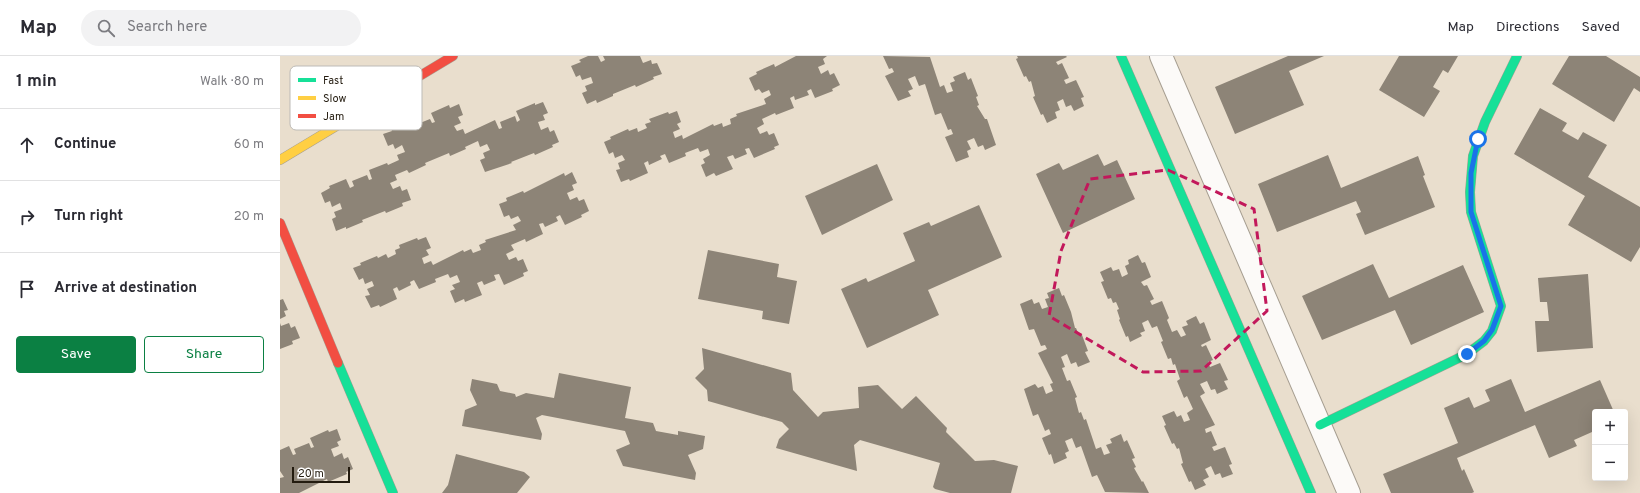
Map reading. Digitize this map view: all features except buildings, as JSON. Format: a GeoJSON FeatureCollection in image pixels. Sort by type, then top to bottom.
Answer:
{"type":"FeatureCollection","features":[{"type":"Feature","properties":{"kind":"street"},"geometry":{"type":"LineString","coordinates":[[422,75],[453,56]]}},
{"type":"Feature","properties":{"kind":"street"},"geometry":{"type":"LineString","coordinates":[[1121,56],[1311,493]]}},
{"type":"Feature","properties":{"kind":"street"},"geometry":{"type":"LineString","coordinates":[[1161,56],[1349,493]]}},
{"type":"Feature","properties":{"kind":"street"},"geometry":{"type":"LineString","coordinates":[[1320,425],[1467,354],[1484,341],[1492,330],[1501,306],[1471,212],[1471,173],[1478,139],[1517,56]]}},
{"type":"Feature","properties":{"kind":"street"},"geometry":{"type":"LineString","coordinates":[[280,160],[330,130]]}},
{"type":"Feature","properties":{"kind":"street"},"geometry":{"type":"LineString","coordinates":[[280,223],[393,493]]}},
{"type":"Feature","properties":{"kind":"highlighted area"},"geometry":{"type":"Polygon","coordinates":[[[1168,170],[1254,209],[1267,311],[1201,371],[1143,372],[1049,316],[1061,251],[1090,179],[1168,170]]]}},
{"type":"Feature","properties":{"kind":"traffic: fast"},"geometry":{"type":"LineString","coordinates":[[1121,56],[1311,493]]}},
{"type":"Feature","properties":{"kind":"traffic: fast"},"geometry":{"type":"LineString","coordinates":[[1320,425],[1467,354],[1484,341],[1492,331],[1501,306],[1471,212],[1470,192],[1473,156],[1485,122],[1517,56]]}},
{"type":"Feature","properties":{"kind":"traffic: fast"},"geometry":{"type":"LineString","coordinates":[[338,363],[393,493]]}},
{"type":"Feature","properties":{"kind":"traffic: slow"},"geometry":{"type":"LineString","coordinates":[[280,160],[330,130]]}},
{"type":"Feature","properties":{"kind":"traffic: jam"},"geometry":{"type":"LineString","coordinates":[[422,75],[453,56]]}},
{"type":"Feature","properties":{"kind":"traffic: jam"},"geometry":{"type":"LineString","coordinates":[[280,223],[338,363]]}},
{"type":"Feature","properties":{"kind":"route"},"geometry":{"type":"LineString","coordinates":[[1467,354],[1476,349],[1492,330],[1498,319],[1501,306],[1471,212],[1471,173],[1473,156],[1478,139]]}}]}
